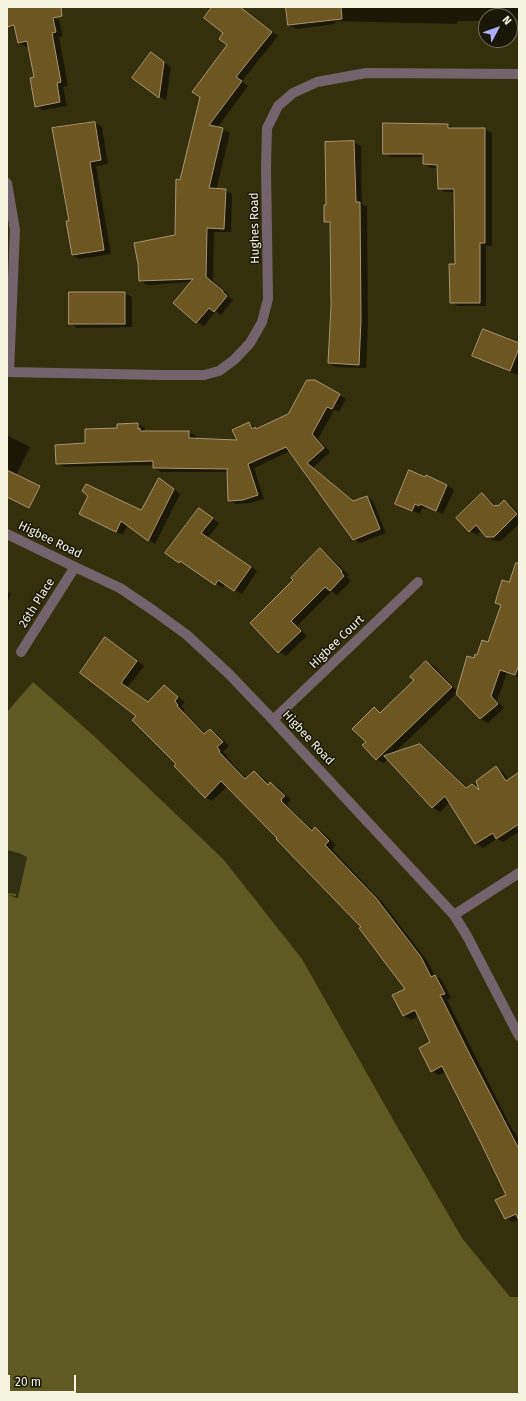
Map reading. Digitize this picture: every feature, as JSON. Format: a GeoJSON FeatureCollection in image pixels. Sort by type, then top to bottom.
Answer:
{"type":"FeatureCollection","features":[{"type":"Feature","properties":{"kind":"street","name":"Hughes Road"},"geometry":{"type":"LineString","coordinates":[[8,372],[161,375],[204,374],[219,371],[234,360],[250,343],[262,322],[268,299],[266,167],[267,128],[278,106],[293,93],[317,82],[366,73],[519,74]]}},
{"type":"Feature","properties":{"kind":"street"},"geometry":{"type":"LineString","coordinates":[[7,183],[15,230],[8,372]]}},
{"type":"Feature","properties":{"kind":"street","name":"Higbee Road"},"geometry":{"type":"LineString","coordinates":[[7,534],[120,588],[187,635],[229,674],[454,915],[467,936],[519,1036]]}},
{"type":"Feature","properties":{"kind":"street","name":"26th Place"},"geometry":{"type":"LineString","coordinates":[[21,652],[75,567]]}},
{"type":"Feature","properties":{"kind":"street","name":"Higbee Court"},"geometry":{"type":"LineString","coordinates":[[273,720],[418,582]]}},
{"type":"Feature","properties":{"kind":"street"},"geometry":{"type":"LineString","coordinates":[[454,915],[519,873]]}},
{"type":"Feature","properties":{"kind":"shaded area"},"geometry":{"type":"Polygon","coordinates":[[[33,682],[94,736],[223,859],[302,959],[462,1238],[510,1297],[519,1297],[519,1394],[7,1394],[7,712],[33,682]]]}},
{"type":"Feature","properties":{"kind":"building"},"geometry":{"type":"Polygon","coordinates":[[[7,7],[61,7],[62,16],[53,18],[56,32],[52,33],[61,82],[57,83],[60,102],[35,107],[30,78],[34,77],[27,41],[18,43],[14,25],[7,27],[7,7]]]}},
{"type":"Feature","properties":{"kind":"building"},"geometry":{"type":"Polygon","coordinates":[[[212,7],[240,7],[272,32],[236,77],[242,81],[209,125],[223,128],[209,188],[226,189],[224,229],[207,228],[206,277],[227,296],[214,312],[209,308],[196,323],[173,303],[193,279],[139,281],[138,264],[134,243],[175,235],[176,179],[180,180],[200,97],[192,92],[227,45],[219,39],[223,33],[204,18],[212,7]]]}},
{"type":"Feature","properties":{"kind":"building"},"geometry":{"type":"Polygon","coordinates":[[[286,7],[341,7],[342,19],[288,25],[286,7]]]}},
{"type":"Feature","properties":{"kind":"building"},"geometry":{"type":"Polygon","coordinates":[[[151,52],[164,62],[159,98],[132,78],[151,52]]]}},
{"type":"Feature","properties":{"kind":"building"},"geometry":{"type":"Polygon","coordinates":[[[95,122],[101,160],[90,162],[104,250],[72,255],[66,221],[69,221],[52,128],[95,122]]]}},
{"type":"Feature","properties":{"kind":"building"},"geometry":{"type":"Polygon","coordinates":[[[383,123],[448,124],[448,128],[485,128],[485,243],[480,243],[480,303],[450,303],[449,264],[455,264],[454,189],[438,189],[437,165],[423,164],[423,154],[383,154],[383,123]]]}},
{"type":"Feature","properties":{"kind":"building"},"geometry":{"type":"Polygon","coordinates":[[[354,141],[356,202],[360,202],[361,320],[359,365],[328,363],[331,306],[330,222],[324,222],[324,205],[326,205],[325,142],[354,141]]]}},
{"type":"Feature","properties":{"kind":"building"},"geometry":{"type":"Polygon","coordinates":[[[69,292],[125,292],[125,324],[69,324],[69,292]]]}},
{"type":"Feature","properties":{"kind":"building"},"geometry":{"type":"Polygon","coordinates":[[[483,329],[519,343],[519,348],[510,371],[472,356],[483,329]]]}},
{"type":"Feature","properties":{"kind":"building"},"geometry":{"type":"Polygon","coordinates":[[[307,380],[315,380],[340,394],[332,409],[327,407],[312,434],[324,448],[307,463],[353,501],[367,496],[380,529],[353,540],[286,447],[248,464],[258,495],[243,500],[228,501],[228,469],[153,468],[153,461],[56,464],[55,445],[85,443],[85,429],[117,428],[117,424],[138,423],[138,429],[140,428],[140,431],[189,431],[189,438],[237,440],[232,430],[249,422],[252,429],[255,427],[256,429],[288,414],[307,380]]]}},
{"type":"Feature","properties":{"kind":"building"},"geometry":{"type":"Polygon","coordinates":[[[7,470],[40,486],[29,508],[7,497],[7,470]]]}},
{"type":"Feature","properties":{"kind":"building"},"geometry":{"type":"Polygon","coordinates":[[[409,470],[425,477],[426,475],[447,485],[436,511],[420,504],[419,506],[415,504],[412,511],[395,504],[409,470]]]}},
{"type":"Feature","properties":{"kind":"building"},"geometry":{"type":"Polygon","coordinates":[[[159,478],[174,489],[148,541],[121,521],[116,532],[79,514],[88,496],[82,491],[86,484],[141,510],[159,478]]]}},
{"type":"Feature","properties":{"kind":"building"},"geometry":{"type":"Polygon","coordinates":[[[482,493],[494,506],[498,506],[504,500],[517,514],[494,537],[486,537],[476,525],[469,532],[456,518],[482,493]]]}},
{"type":"Feature","properties":{"kind":"building"},"geometry":{"type":"Polygon","coordinates":[[[199,508],[213,518],[201,533],[251,567],[234,591],[218,580],[215,585],[180,561],[179,563],[165,553],[199,508]]]}},
{"type":"Feature","properties":{"kind":"building"},"geometry":{"type":"Polygon","coordinates":[[[320,548],[342,571],[341,572],[344,576],[330,591],[325,587],[291,621],[301,631],[278,653],[250,623],[293,580],[291,578],[320,548]]]}},
{"type":"Feature","properties":{"kind":"building"},"geometry":{"type":"Polygon","coordinates":[[[516,563],[519,563],[519,665],[515,675],[500,670],[491,696],[498,704],[480,719],[456,694],[467,656],[474,658],[475,654],[477,655],[482,640],[488,642],[501,605],[495,603],[502,580],[509,582],[516,563]]]}},
{"type":"Feature","properties":{"kind":"building"},"geometry":{"type":"Polygon","coordinates":[[[105,637],[137,661],[121,683],[148,702],[164,685],[178,697],[175,701],[178,705],[177,706],[204,734],[210,729],[223,742],[217,747],[220,751],[219,752],[245,779],[254,771],[268,785],[270,782],[285,796],[281,799],[281,801],[312,831],[315,827],[329,841],[325,845],[376,898],[421,957],[431,977],[435,975],[445,994],[440,995],[519,1149],[519,1221],[516,1214],[505,1219],[495,1200],[506,1195],[480,1141],[442,1066],[431,1072],[419,1048],[430,1042],[415,1010],[403,1016],[392,995],[405,989],[359,928],[361,927],[221,781],[205,798],[174,766],[176,764],[132,720],[136,716],[80,673],[105,637]]]}},
{"type":"Feature","properties":{"kind":"building"},"geometry":{"type":"Polygon","coordinates":[[[426,661],[452,687],[376,760],[362,745],[366,742],[352,729],[374,707],[380,713],[414,680],[410,677],[426,661]]]}},
{"type":"Feature","properties":{"kind":"building"},"geometry":{"type":"Polygon","coordinates":[[[420,744],[466,788],[472,784],[479,790],[476,781],[496,766],[506,781],[519,772],[519,824],[496,839],[493,833],[475,844],[445,796],[432,808],[384,756],[420,744]]]}}]}
